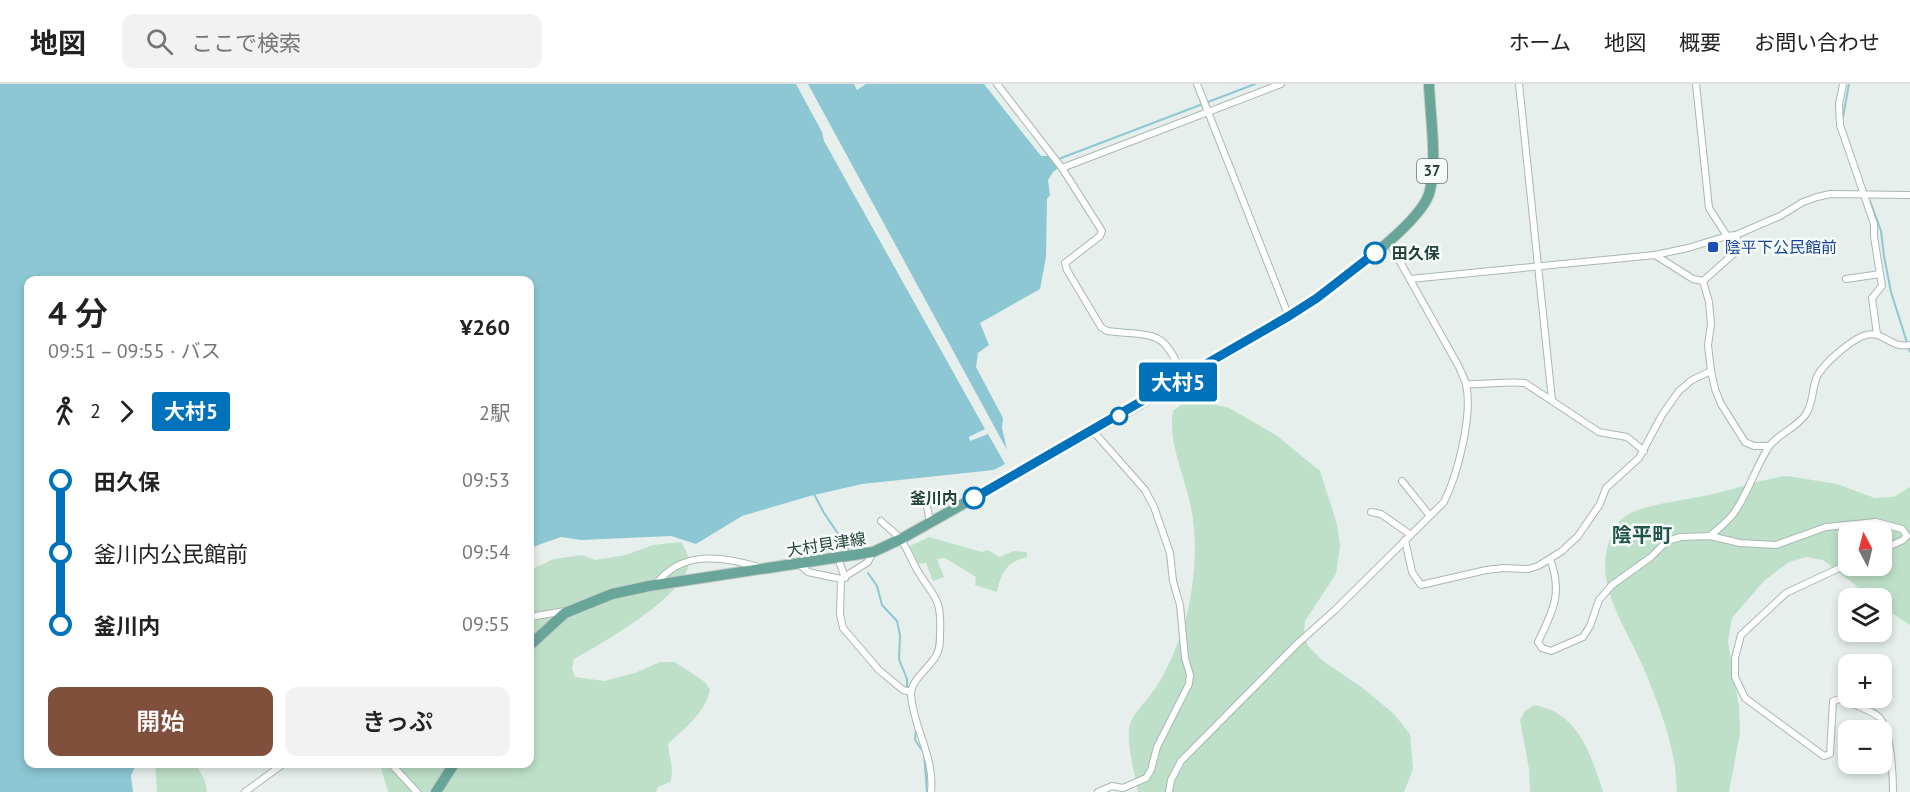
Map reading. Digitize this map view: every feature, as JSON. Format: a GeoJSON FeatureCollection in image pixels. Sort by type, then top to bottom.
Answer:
{"type":"FeatureCollection","features":[{"type":"Feature","properties":{"kind":"main road","name":"大村貝津線"},"geometry":{"type":"LineString","coordinates":[[534,641],[565,614],[612,594],[655,585],[873,552],[901,539],[1093,431],[1289,316],[1317,298],[1389,242],[1412,219],[1428,196],[1432,176],[1429,84]]}},
{"type":"Feature","properties":{"kind":"main road"},"geometry":{"type":"LineString","coordinates":[[436,792],[450,768]]}},
{"type":"Feature","properties":{"kind":"street"},"geometry":{"type":"LineString","coordinates":[[997,84],[1062,167],[1102,231],[1100,236],[1065,263],[1101,327],[1107,331],[1157,337],[1166,343],[1173,353],[1184,378]]}},
{"type":"Feature","properties":{"kind":"street"},"geometry":{"type":"LineString","coordinates":[[1197,84],[1289,316]]}},
{"type":"Feature","properties":{"kind":"street"},"geometry":{"type":"LineString","coordinates":[[1062,167],[1281,84]]}},
{"type":"Feature","properties":{"kind":"street"},"geometry":{"type":"LineString","coordinates":[[1519,84],[1552,400]]}},
{"type":"Feature","properties":{"kind":"street"},"geometry":{"type":"LineString","coordinates":[[1696,84],[1709,208],[1727,236]]}},
{"type":"Feature","properties":{"kind":"street"},"geometry":{"type":"LineString","coordinates":[[1843,84],[1839,104],[1840,125],[1874,224],[1882,286],[1872,298],[1877,334]]}},
{"type":"Feature","properties":{"kind":"street"},"geometry":{"type":"LineString","coordinates":[[1410,279],[1655,255],[1736,235],[1817,197],[1830,194],[1910,195]]}},
{"type":"Feature","properties":{"kind":"street"},"geometry":{"type":"LineString","coordinates":[[1703,281],[1739,249],[1736,235]]}},
{"type":"Feature","properties":{"kind":"street"},"geometry":{"type":"LineString","coordinates":[[1168,792],[1171,780],[1181,761],[1298,643],[1335,610],[1444,502],[1455,476],[1468,407],[1466,384],[1459,367],[1389,242]]}},
{"type":"Feature","properties":{"kind":"street"},"geometry":{"type":"LineString","coordinates":[[1655,255],[1693,279],[1703,281]]}},
{"type":"Feature","properties":{"kind":"street"},"geometry":{"type":"LineString","coordinates":[[1846,279],[1880,274]]}},
{"type":"Feature","properties":{"kind":"street"},"geometry":{"type":"LineString","coordinates":[[1703,281],[1709,302],[1711,324],[1708,345],[1715,389],[1721,404],[1745,442],[1754,446],[1769,446]]}},
{"type":"Feature","properties":{"kind":"street"},"geometry":{"type":"LineString","coordinates":[[1710,536],[1735,512],[1769,446],[1805,415],[1812,399],[1816,379],[1822,369],[1860,336],[1877,334],[1893,344],[1906,346]]}},
{"type":"Feature","properties":{"kind":"street"},"geometry":{"type":"LineString","coordinates":[[1405,540],[1412,573],[1421,585],[1486,570],[1528,569],[1538,566],[1562,551],[1578,536],[1600,504],[1606,488],[1640,458],[1662,415],[1679,391],[1692,380],[1711,371]]}},
{"type":"Feature","properties":{"kind":"street"},"geometry":{"type":"LineString","coordinates":[[1466,384],[1526,383],[1599,432],[1627,437],[1644,451]]}},
{"type":"Feature","properties":{"kind":"street"},"geometry":{"type":"LineString","coordinates":[[1093,431],[1145,490],[1154,507],[1170,553],[1173,581],[1180,605],[1185,658],[1190,675],[1190,684],[1157,747],[1151,770],[1146,778],[1124,790],[1112,786],[1098,792]]}},
{"type":"Feature","properties":{"kind":"street"},"geometry":{"type":"LineString","coordinates":[[1402,481],[1430,516]]}},
{"type":"Feature","properties":{"kind":"street"},"geometry":{"type":"LineString","coordinates":[[927,506],[930,523]]}},
{"type":"Feature","properties":{"kind":"street"},"geometry":{"type":"LineString","coordinates":[[1371,512],[1381,514],[1411,535]]}},
{"type":"Feature","properties":{"kind":"street"},"geometry":{"type":"LineString","coordinates":[[881,521],[901,539],[940,606],[940,645],[936,657],[908,691]]}},
{"type":"Feature","properties":{"kind":"street"},"geometry":{"type":"LineString","coordinates":[[1550,559],[1555,572],[1557,590],[1554,608],[1538,642],[1542,648],[1551,651],[1583,637],[1590,626],[1599,600],[1612,585],[1667,541],[1681,537],[1710,536],[1740,543],[1768,545],[1788,542],[1826,527],[1838,526]]}},
{"type":"Feature","properties":{"kind":"street"},"geometry":{"type":"LineString","coordinates":[[1892,526],[1902,529],[1906,536],[1892,545]]}},
{"type":"Feature","properties":{"kind":"street"},"geometry":{"type":"LineString","coordinates":[[799,564],[808,572],[843,579],[868,562],[873,552]]}},
{"type":"Feature","properties":{"kind":"street"},"geometry":{"type":"LineString","coordinates":[[655,585],[664,573],[678,565],[698,559],[716,557],[740,561],[765,569]]}},
{"type":"Feature","properties":{"kind":"street"},"geometry":{"type":"LineString","coordinates":[[838,558],[843,579],[840,614],[843,628],[879,670],[908,691],[930,761],[931,792]]}},
{"type":"Feature","properties":{"kind":"street"},"geometry":{"type":"LineString","coordinates":[[1838,569],[1786,593],[1741,635],[1735,658],[1735,677],[1745,698],[1824,756],[1830,754],[1833,701],[1840,699],[1878,717],[1884,726],[1893,767],[1893,792]]}},
{"type":"Feature","properties":{"kind":"street"},"geometry":{"type":"LineString","coordinates":[[534,616],[572,611]]}},
{"type":"Feature","properties":{"kind":"street"},"geometry":{"type":"LineString","coordinates":[[244,792],[277,768]]}},
{"type":"Feature","properties":{"kind":"street"},"geometry":{"type":"LineString","coordinates":[[395,768],[417,792]]}},
{"type":"Feature","properties":{"kind":"green space"},"geometry":{"type":"Polygon","coordinates":[[[1197,400],[1229,408],[1276,435],[1320,471],[1337,524],[1340,546],[1336,574],[1305,621],[1304,635],[1308,646],[1323,661],[1364,689],[1393,713],[1410,734],[1413,769],[1404,792],[1138,792],[1129,743],[1130,723],[1168,666],[1182,630],[1191,594],[1195,558],[1193,523],[1189,499],[1176,455],[1172,422],[1173,411],[1182,404],[1197,400]]]}},
{"type":"Feature","properties":{"kind":"green space"},"geometry":{"type":"Polygon","coordinates":[[[1787,476],[1837,484],[1875,498],[1894,497],[1910,487],[1910,625],[1892,613],[1892,588],[1859,588],[1844,576],[1892,576],[1892,522],[1838,522],[1838,572],[1823,560],[1806,557],[1789,562],[1764,581],[1732,618],[1728,642],[1739,707],[1740,733],[1729,792],[1677,792],[1674,760],[1661,714],[1608,588],[1605,571],[1606,554],[1616,526],[1631,513],[1664,503],[1718,493],[1787,476]]]}},
{"type":"Feature","properties":{"kind":"green space"},"geometry":{"type":"Polygon","coordinates":[[[929,537],[982,552],[988,550],[999,557],[1014,551],[1027,552],[1027,557],[1014,562],[1006,569],[997,592],[975,585],[976,577],[945,558],[937,559],[944,577],[933,581],[926,563],[918,564],[910,546],[929,537]]]}},
{"type":"Feature","properties":{"kind":"green space"},"geometry":{"type":"Polygon","coordinates":[[[681,542],[688,555],[689,563],[684,576],[674,590],[640,618],[574,659],[572,669],[575,677],[604,681],[635,673],[660,662],[675,662],[705,682],[710,690],[704,706],[694,720],[668,744],[672,768],[670,782],[658,787],[656,792],[388,792],[381,768],[534,768],[534,568],[554,559],[582,555],[595,560],[626,555],[653,545],[681,542]]]}},
{"type":"Feature","properties":{"kind":"green space"},"geometry":{"type":"Polygon","coordinates":[[[1534,705],[1562,716],[1572,726],[1587,750],[1603,792],[1530,792],[1529,769],[1520,720],[1525,711],[1534,705]]]}},
{"type":"Feature","properties":{"kind":"green space"},"geometry":{"type":"Polygon","coordinates":[[[155,768],[198,768],[205,781],[207,792],[157,792],[155,768]]]}},
{"type":"Feature","properties":{"kind":"water"},"geometry":{"type":"Polygon","coordinates":[[[0,84],[796,84],[822,132],[824,141],[985,429],[969,437],[970,441],[988,434],[1005,464],[994,470],[862,484],[810,496],[742,516],[696,544],[671,536],[581,540],[561,537],[534,547],[534,276],[24,276],[24,768],[134,768],[131,776],[133,792],[0,792],[0,84]]]}},
{"type":"Feature","properties":{"kind":"water"},"geometry":{"type":"Polygon","coordinates":[[[808,84],[854,84],[857,90],[866,84],[984,84],[1041,156],[1048,156],[1058,168],[1048,180],[1050,195],[1047,199],[1046,257],[1040,289],[980,323],[989,345],[978,353],[976,367],[1003,418],[1002,428],[1007,450],[808,84]]]}},
{"type":"Feature","properties":{"kind":"waterway"},"geometry":{"type":"LineString","coordinates":[[1056,160],[1255,84]]}},
{"type":"Feature","properties":{"kind":"waterway"},"geometry":{"type":"LineString","coordinates":[[1843,117],[1849,84]]}},
{"type":"Feature","properties":{"kind":"waterway"},"geometry":{"type":"LineString","coordinates":[[1870,201],[1881,231],[1891,292],[1910,352]]}},
{"type":"Feature","properties":{"kind":"waterway"},"geometry":{"type":"LineString","coordinates":[[814,494],[849,550]]}},
{"type":"Feature","properties":{"kind":"waterway"},"geometry":{"type":"LineString","coordinates":[[868,573],[877,586],[882,605],[897,621],[900,635],[899,659],[907,679],[907,688]]}},
{"type":"Feature","properties":{"kind":"waterway"},"geometry":{"type":"LineString","coordinates":[[908,694],[910,706]]}},
{"type":"Feature","properties":{"kind":"waterway"},"geometry":{"type":"LineString","coordinates":[[916,729],[915,740],[924,753],[927,792]]}},
{"type":"Feature","properties":{"kind":"bus line","name":"大村5"},"geometry":{"type":"LineString","coordinates":[[974,498],[1170,387],[1289,316],[1317,298],[1375,253]]}},
{"type":"Feature","properties":{"kind":"place","name":"陰平下公民館前"},"geometry":{"type":"Point","coordinates":[1713,247]}},
{"type":"Feature","properties":{"kind":"place","name":"田久保"},"geometry":{"type":"Point","coordinates":[1375,253]}},
{"type":"Feature","properties":{"kind":"place","name":"釜川内"},"geometry":{"type":"Point","coordinates":[974,498]}},
{"type":"Feature","properties":{"kind":"district","name":"陰平町"},"geometry":{"type":"Point","coordinates":[1642,535]}}]}
